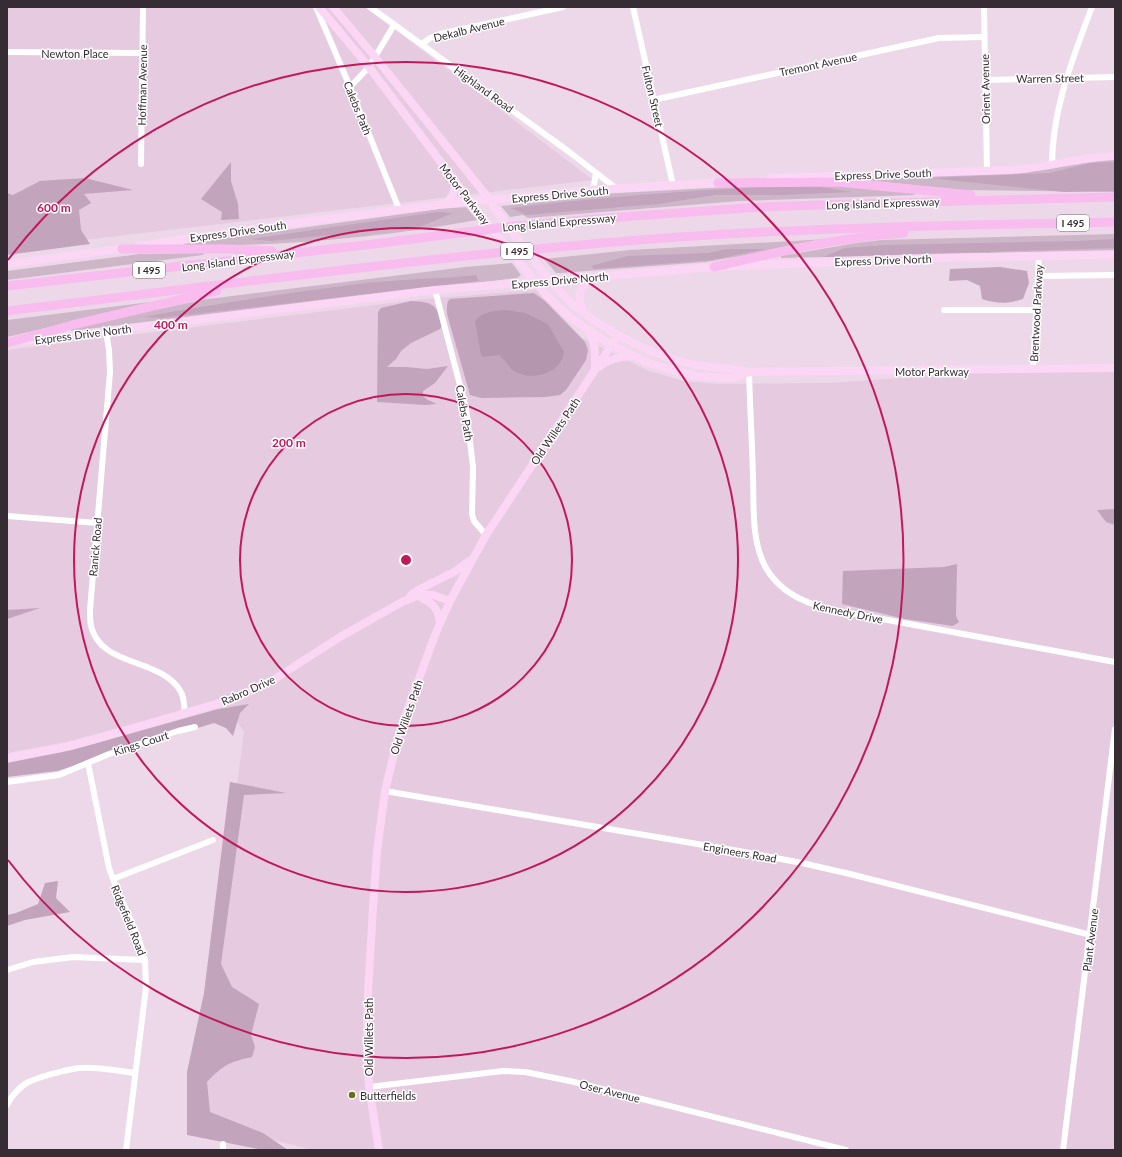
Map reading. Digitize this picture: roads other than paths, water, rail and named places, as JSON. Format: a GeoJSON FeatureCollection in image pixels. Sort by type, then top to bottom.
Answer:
{"type":"FeatureCollection","features":[{"type":"Feature","properties":{"kind":"highway"},"geometry":{"type":"LineString","coordinates":[[718,183],[830,182],[983,196],[1082,198]]}},
{"type":"Feature","properties":{"kind":"highway","name":"Long Island Expressway"},"geometry":{"type":"LineString","coordinates":[[7,286],[506,226],[679,212],[850,204],[1115,197]]}},
{"type":"Feature","properties":{"kind":"highway","name":"Long Island Expressway"},"geometry":{"type":"LineString","coordinates":[[7,311],[509,251],[681,237],[851,228],[1115,222]]}},
{"type":"Feature","properties":{"kind":"highway"},"geometry":{"type":"LineString","coordinates":[[714,267],[766,255],[852,239],[895,234],[1031,224]]}},
{"type":"Feature","properties":{"kind":"highway"},"geometry":{"type":"LineString","coordinates":[[122,249],[230,249],[291,253]]}},
{"type":"Feature","properties":{"kind":"highway"},"geometry":{"type":"LineString","coordinates":[[7,343],[72,325],[205,293],[327,272]]}},
{"type":"Feature","properties":{"kind":"main road","name":"Motor Parkway"},"geometry":{"type":"LineString","coordinates":[[319,7],[369,67],[477,210],[556,305],[588,330],[611,345],[669,370],[697,376],[734,378],[749,372]]}},
{"type":"Feature","properties":{"kind":"main road","name":"Motor Parkway"},"geometry":{"type":"LineString","coordinates":[[333,7],[490,200],[495,209],[548,277],[572,304],[618,335],[656,353],[685,363],[702,366],[734,368],[749,372],[1115,368]]}},
{"type":"Feature","properties":{"kind":"main road","name":"Express Drive South"},"geometry":{"type":"LineString","coordinates":[[7,264],[122,249],[271,226],[446,204],[591,190],[673,186],[757,179],[1023,170],[1088,158],[1115,156]]}},
{"type":"Feature","properties":{"kind":"main road"},"geometry":{"type":"LineString","coordinates":[[446,204],[453,194],[456,182]]}},
{"type":"Feature","properties":{"kind":"main road","name":"Express Drive North"},"geometry":{"type":"LineString","coordinates":[[7,343],[548,277],[591,277],[714,267],[928,258],[1115,255]]}},
{"type":"Feature","properties":{"kind":"main road"},"geometry":{"type":"LineString","coordinates":[[583,312],[579,300],[580,289],[591,277]]}},
{"type":"Feature","properties":{"kind":"main road"},"geometry":{"type":"LineString","coordinates":[[588,330],[593,339],[596,350],[595,370]]}},
{"type":"Feature","properties":{"kind":"main road","name":"Old Willets Path"},"geometry":{"type":"LineString","coordinates":[[379,1150],[369,1087],[367,1047],[372,921],[377,851],[385,791],[399,733],[440,624],[450,601],[473,558],[486,535],[618,335]]}},
{"type":"Feature","properties":{"kind":"main road"},"geometry":{"type":"LineString","coordinates":[[595,370],[608,361],[619,357],[635,356]]}},
{"type":"Feature","properties":{"kind":"main road"},"geometry":{"type":"LineString","coordinates":[[402,602],[418,590],[456,571],[473,558]]}},
{"type":"Feature","properties":{"kind":"main road","name":"Rabro Drive"},"geometry":{"type":"LineString","coordinates":[[7,758],[61,748],[96,739],[236,698],[273,680],[367,620],[402,602],[419,596],[433,595],[450,601]]}},
{"type":"Feature","properties":{"kind":"main road"},"geometry":{"type":"LineString","coordinates":[[419,596],[435,608],[440,624]]}},
{"type":"Feature","properties":{"kind":"street","name":"Hoffman Avenue"},"geometry":{"type":"LineString","coordinates":[[141,164],[143,7]]}},
{"type":"Feature","properties":{"kind":"street","name":"Calebs Path"},"geometry":{"type":"LineString","coordinates":[[316,7],[399,209]]}},
{"type":"Feature","properties":{"kind":"street","name":"Highland Road"},"geometry":{"type":"LineString","coordinates":[[370,7],[568,151],[617,189]]}},
{"type":"Feature","properties":{"kind":"street","name":"Dekalb Avenue"},"geometry":{"type":"LineString","coordinates":[[422,44],[430,38],[440,34],[563,7]]}},
{"type":"Feature","properties":{"kind":"street","name":"Fulton Street"},"geometry":{"type":"LineString","coordinates":[[633,7],[673,186]]}},
{"type":"Feature","properties":{"kind":"street","name":"Orient Avenue"},"geometry":{"type":"LineString","coordinates":[[984,7],[987,171]]}},
{"type":"Feature","properties":{"kind":"street"},"geometry":{"type":"LineString","coordinates":[[1052,165],[1053,136],[1067,78],[1092,7]]}},
{"type":"Feature","properties":{"kind":"street"},"geometry":{"type":"LineString","coordinates":[[350,87],[369,67],[394,25]]}},
{"type":"Feature","properties":{"kind":"street","name":"Tremont Avenue"},"geometry":{"type":"LineString","coordinates":[[653,100],[940,38],[984,37]]}},
{"type":"Feature","properties":{"kind":"street","name":"Newton Place"},"geometry":{"type":"LineString","coordinates":[[7,52],[143,53]]}},
{"type":"Feature","properties":{"kind":"street","name":"Warren Street"},"geometry":{"type":"LineString","coordinates":[[985,80],[1115,77]]}},
{"type":"Feature","properties":{"kind":"street"},"geometry":{"type":"LineString","coordinates":[[591,190],[594,185],[596,173]]}},
{"type":"Feature","properties":{"kind":"street","name":"Brentwood Parkway"},"geometry":{"type":"LineString","coordinates":[[1033,369],[1039,256]]}},
{"type":"Feature","properties":{"kind":"street"},"geometry":{"type":"LineString","coordinates":[[1038,276],[1115,275]]}},
{"type":"Feature","properties":{"kind":"street","name":"Calebs Path"},"geometry":{"type":"LineString","coordinates":[[435,290],[466,408],[473,467],[472,514],[474,521],[486,535]]}},
{"type":"Feature","properties":{"kind":"street"},"geometry":{"type":"LineString","coordinates":[[944,310],[1036,310]]}},
{"type":"Feature","properties":{"kind":"street","name":"Ranick Road"},"geometry":{"type":"LineString","coordinates":[[106,332],[110,372],[90,610],[91,625],[94,635],[101,645],[110,652],[161,673],[173,682],[181,692],[186,713]]}},
{"type":"Feature","properties":{"kind":"street","name":"Kennedy Drive"},"geometry":{"type":"LineString","coordinates":[[749,372],[756,542],[766,569],[786,591],[798,599],[828,609],[1115,662]]}},
{"type":"Feature","properties":{"kind":"street"},"geometry":{"type":"LineString","coordinates":[[7,516],[98,523]]}},
{"type":"Feature","properties":{"kind":"street","name":"Kings Court"},"geometry":{"type":"LineString","coordinates":[[7,782],[59,775],[109,754],[178,731],[195,727]]}},
{"type":"Feature","properties":{"kind":"street","name":"Plant Avenue"},"geometry":{"type":"LineString","coordinates":[[1063,1150],[1091,935],[1115,729]]}},
{"type":"Feature","properties":{"kind":"street","name":"Ridgefield Road"},"geometry":{"type":"LineString","coordinates":[[88,763],[109,868],[138,936],[145,960],[146,987],[126,1150]]}},
{"type":"Feature","properties":{"kind":"street","name":"Engineers Road"},"geometry":{"type":"LineString","coordinates":[[385,791],[734,850],[802,863],[1091,935]]}},
{"type":"Feature","properties":{"kind":"street"},"geometry":{"type":"LineString","coordinates":[[112,878],[213,840]]}},
{"type":"Feature","properties":{"kind":"street"},"geometry":{"type":"LineString","coordinates":[[7,970],[33,962],[73,957],[145,960]]}},
{"type":"Feature","properties":{"kind":"street"},"geometry":{"type":"LineString","coordinates":[[7,1105],[17,1090],[27,1083],[51,1075],[80,1068],[135,1073]]}},
{"type":"Feature","properties":{"kind":"street","name":"Oser Avenue"},"geometry":{"type":"LineString","coordinates":[[369,1087],[503,1071],[525,1072],[570,1081],[846,1150]]}},
{"type":"Feature","properties":{"kind":"place","name":"Butterfields"},"geometry":{"type":"Point","coordinates":[352,1095]}}]}
